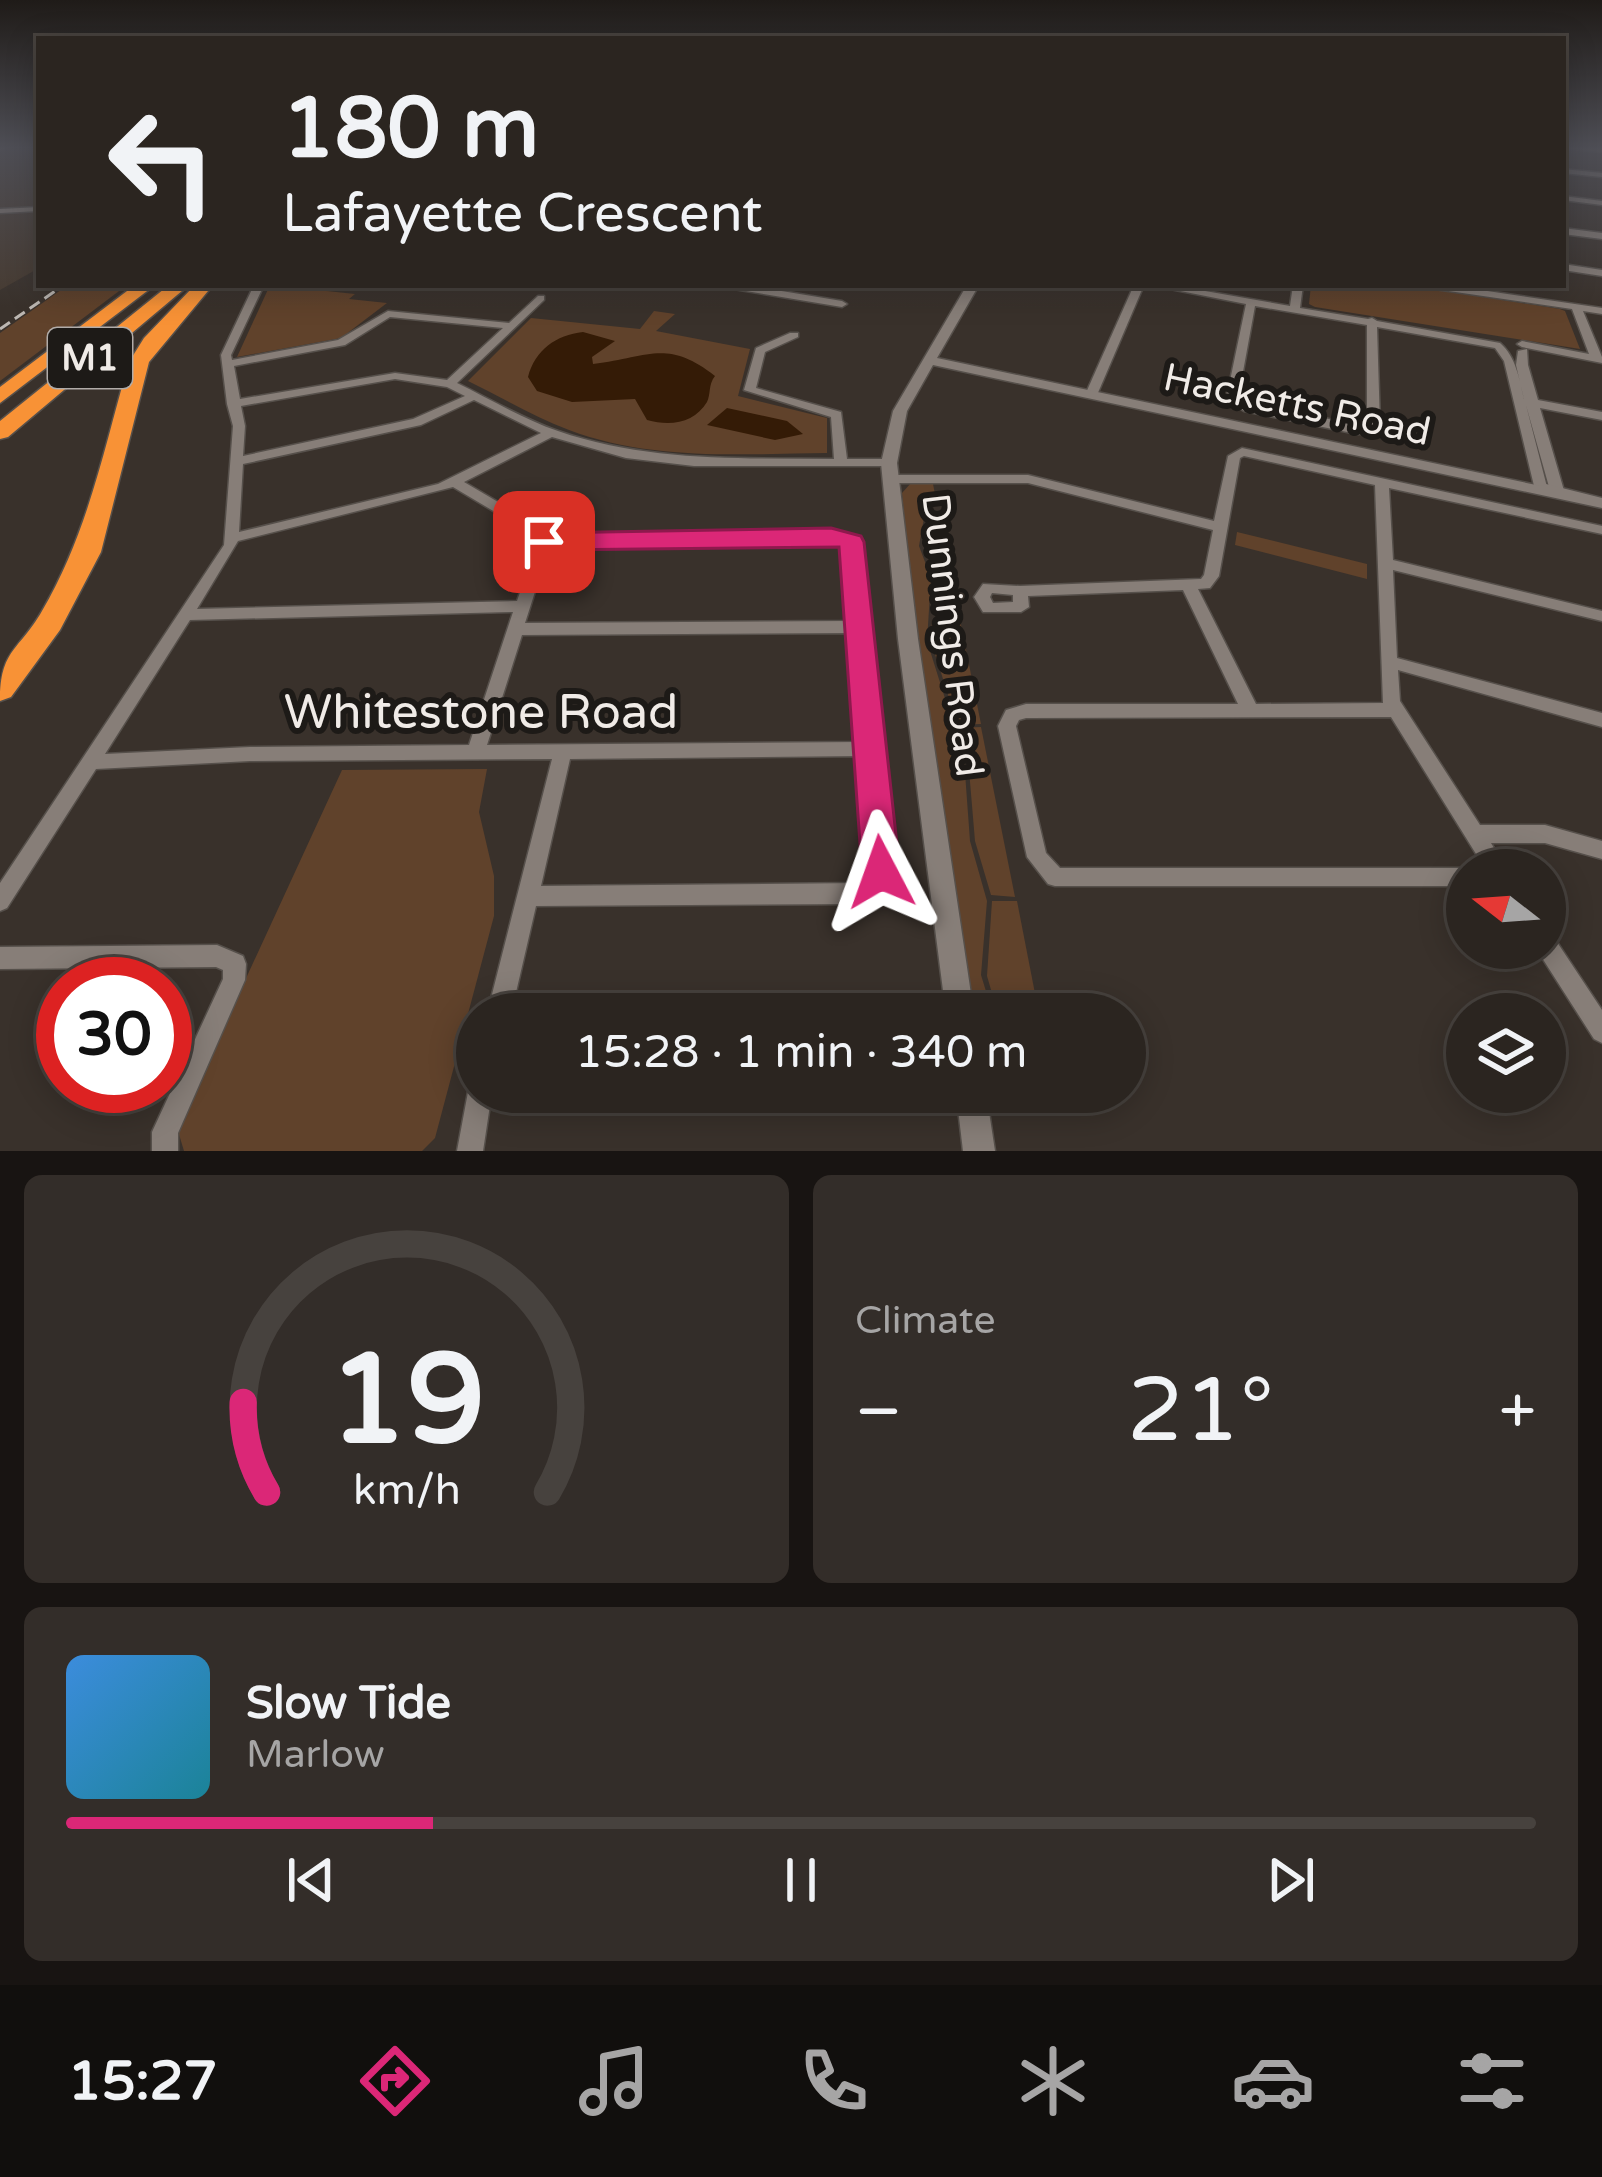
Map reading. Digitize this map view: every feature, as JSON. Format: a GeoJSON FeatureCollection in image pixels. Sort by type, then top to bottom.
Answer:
{"type":"FeatureCollection","features":[{"type":"Feature","properties":{"kind":"highway","name":"M1"},"geometry":{"type":"LineString","coordinates":[[0,397],[142,288]]}},
{"type":"Feature","properties":{"kind":"highway","name":"M1"},"geometry":{"type":"LineString","coordinates":[[0,432],[176,288]]}},
{"type":"Feature","properties":{"kind":"highway"},"geometry":{"type":"LineString","coordinates":[[0,689],[50,622],[88,552],[139,362],[200,288]]}},
{"type":"Feature","properties":{"kind":"street"},"geometry":{"type":"LineString","coordinates":[[0,212],[36,208]]}},
{"type":"Feature","properties":{"kind":"street"},"geometry":{"type":"LineString","coordinates":[[1566,231],[1602,236]]}},
{"type":"Feature","properties":{"kind":"street"},"geometry":{"type":"LineString","coordinates":[[1566,267],[1602,272]]}},
{"type":"Feature","properties":{"kind":"street"},"geometry":{"type":"LineString","coordinates":[[0,901],[233,538],[239,426],[227,352],[258,288]]}},
{"type":"Feature","properties":{"kind":"street","name":"Dunnings Road"},"geometry":{"type":"LineString","coordinates":[[957,993],[890,466],[900,411],[971,288]]}},
{"type":"Feature","properties":{"kind":"street"},"geometry":{"type":"LineString","coordinates":[[1091,394],[1138,288]]}},
{"type":"Feature","properties":{"kind":"street"},"geometry":{"type":"LineString","coordinates":[[1177,288],[1599,360]]}},
{"type":"Feature","properties":{"kind":"street"},"geometry":{"type":"LineString","coordinates":[[1295,308],[1298,288]]}},
{"type":"Feature","properties":{"kind":"street"},"geometry":{"type":"LineString","coordinates":[[1498,289],[1602,311]]}},
{"type":"Feature","properties":{"kind":"street"},"geometry":{"type":"LineString","coordinates":[[786,290],[842,304]]}},
{"type":"Feature","properties":{"kind":"street"},"geometry":{"type":"LineString","coordinates":[[451,384],[541,298]]}},
{"type":"Feature","properties":{"kind":"street"},"geometry":{"type":"LineString","coordinates":[[1251,301],[1234,402],[1360,431],[1374,425],[1372,321]]}},
{"type":"Feature","properties":{"kind":"street"},"geometry":{"type":"LineString","coordinates":[[1576,307],[1599,360]]}},
{"type":"Feature","properties":{"kind":"street"},"geometry":{"type":"LineString","coordinates":[[226,364],[341,343],[388,314],[512,326]]}},
{"type":"Feature","properties":{"kind":"street"},"geometry":{"type":"LineString","coordinates":[[794,334],[759,351],[750,391],[839,416],[841,460]]}},
{"type":"Feature","properties":{"kind":"street"},"geometry":{"type":"LineString","coordinates":[[1498,344],[1525,401],[1547,491]]}},
{"type":"Feature","properties":{"kind":"street"},"geometry":{"type":"LineString","coordinates":[[1524,348],[1525,401]]}},
{"type":"Feature","properties":{"kind":"street","name":"Hacketts Road"},"geometry":{"type":"LineString","coordinates":[[927,360],[1602,503]]}},
{"type":"Feature","properties":{"kind":"street"},"geometry":{"type":"LineString","coordinates":[[233,404],[375,376],[451,384],[550,433],[606,450],[662,460],[841,460],[1028,479],[1220,527]]}},
{"type":"Feature","properties":{"kind":"street"},"geometry":{"type":"LineString","coordinates":[[238,460],[411,424],[476,395]]}},
{"type":"Feature","properties":{"kind":"street"},"geometry":{"type":"LineString","coordinates":[[1525,401],[1602,416]]}},
{"type":"Feature","properties":{"kind":"street"},"geometry":{"type":"LineString","coordinates":[[233,538],[456,483],[550,433]]}},
{"type":"Feature","properties":{"kind":"street"},"geometry":{"type":"LineString","coordinates":[[1020,591],[1189,587],[1210,580],[1234,456],[1240,452],[1602,530]]}},
{"type":"Feature","properties":{"kind":"street"},"geometry":{"type":"LineString","coordinates":[[1382,482],[1394,710],[1484,849]]}},
{"type":"Feature","properties":{"kind":"street"},"geometry":{"type":"LineString","coordinates":[[456,483],[532,528],[544,542]]}},
{"type":"Feature","properties":{"kind":"street"},"geometry":{"type":"LineString","coordinates":[[528,896],[868,892],[881,875],[854,550],[844,538],[544,542]]}},
{"type":"Feature","properties":{"kind":"street"},"geometry":{"type":"LineString","coordinates":[[476,752],[544,542]]}},
{"type":"Feature","properties":{"kind":"street"},"geometry":{"type":"LineString","coordinates":[[1385,563],[1602,616]]}},
{"type":"Feature","properties":{"kind":"street"},"geometry":{"type":"LineString","coordinates":[[1189,587],[1250,710]]}},
{"type":"Feature","properties":{"kind":"street"},"geometry":{"type":"LineString","coordinates":[[187,615],[524,606]]}},
{"type":"Feature","properties":{"kind":"street"},"geometry":{"type":"LineString","coordinates":[[516,629],[861,627]]}},
{"type":"Feature","properties":{"kind":"street"},"geometry":{"type":"LineString","coordinates":[[1388,661],[1602,720]]}},
{"type":"Feature","properties":{"kind":"street"},"geometry":{"type":"LineString","coordinates":[[1394,710],[1012,715],[1008,733],[1042,868],[1055,877],[1446,877]]}},
{"type":"Feature","properties":{"kind":"street","name":"Whitestone Road"},"geometry":{"type":"LineString","coordinates":[[91,762],[250,754],[872,749]]}},
{"type":"Feature","properties":{"kind":"street"},"geometry":{"type":"LineString","coordinates":[[504,993],[562,751]]}},
{"type":"Feature","properties":{"kind":"street"},"geometry":{"type":"LineString","coordinates":[[1474,834],[1545,835],[1602,850]]}},
{"type":"Feature","properties":{"kind":"street"},"geometry":{"type":"LineString","coordinates":[[0,958],[217,956],[235,964],[234,980],[165,1132],[165,1151]]}},
{"type":"Feature","properties":{"kind":"street"},"geometry":{"type":"LineString","coordinates":[[1561,969],[1602,1031]]}},
{"type":"Feature","properties":{"kind":"street"},"geometry":{"type":"LineString","coordinates":[[470,1151],[476,1113]]}},
{"type":"Feature","properties":{"kind":"street"},"geometry":{"type":"LineString","coordinates":[[973,1113],[979,1151]]}},
{"type":"Feature","properties":{"kind":"shaded area"},"geometry":{"type":"Polygon","coordinates":[[[0,200],[36,200],[36,270],[0,290],[0,200]]]}},
{"type":"Feature","properties":{"kind":"shaded area"},"geometry":{"type":"Polygon","coordinates":[[[64,288],[123,288],[0,381],[0,333],[64,288]]]}},
{"type":"Feature","properties":{"kind":"shaded area"},"geometry":{"type":"Polygon","coordinates":[[[269,288],[355,294],[349,299],[387,303],[341,338],[237,357],[269,288]]]}},
{"type":"Feature","properties":{"kind":"shaded area"},"geometry":{"type":"Polygon","coordinates":[[[1311,288],[1427,288],[1560,309],[1580,349],[1315,307],[1309,304],[1311,288]]]}},
{"type":"Feature","properties":{"kind":"shaded area"},"geometry":{"type":"Polygon","coordinates":[[[654,311],[675,314],[656,331],[750,349],[738,396],[827,418],[827,453],[696,454],[632,447],[556,425],[468,381],[531,318],[640,329],[654,311]]]}},
{"type":"Feature","properties":{"kind":"shaded area"},"geometry":{"type":"Polygon","coordinates":[[[583,332],[615,341],[592,357],[593,364],[669,354],[698,364],[715,376],[707,402],[689,418],[665,423],[647,420],[635,399],[572,402],[537,391],[528,377],[541,352],[564,336],[583,332]]]}},
{"type":"Feature","properties":{"kind":"shaded area"},"geometry":{"type":"Polygon","coordinates":[[[727,408],[787,421],[803,434],[775,440],[707,425],[727,408]]]}},
{"type":"Feature","properties":{"kind":"shaded area"},"geometry":{"type":"Polygon","coordinates":[[[911,483],[933,484],[937,504],[925,512],[919,546],[931,578],[927,641],[964,759],[970,841],[987,901],[981,975],[987,993],[969,993],[916,632],[902,493],[911,483]]]}},
{"type":"Feature","properties":{"kind":"shaded area"},"geometry":{"type":"Polygon","coordinates":[[[1237,532],[1367,564],[1367,579],[1235,545],[1237,532]]]}},
{"type":"Feature","properties":{"kind":"shaded area"},"geometry":{"type":"Polygon","coordinates":[[[932,620],[960,620],[981,724],[958,725],[931,642],[932,620]]]}},
{"type":"Feature","properties":{"kind":"shaded area"},"geometry":{"type":"Polygon","coordinates":[[[981,727],[1015,897],[991,895],[975,841],[968,758],[958,728],[981,727]]]}},
{"type":"Feature","properties":{"kind":"shaded area"},"geometry":{"type":"Polygon","coordinates":[[[487,769],[479,812],[494,876],[494,916],[474,993],[456,993],[456,1059],[435,1138],[422,1151],[184,1151],[178,1131],[183,1115],[192,1113],[192,1095],[342,770],[487,769]]]}},
{"type":"Feature","properties":{"kind":"shaded area"},"geometry":{"type":"Polygon","coordinates":[[[992,901],[1017,901],[1035,993],[992,993],[987,976],[992,901]]]}},
{"type":"Feature","properties":{"kind":"railway"},"geometry":{"type":"LineString","coordinates":[[0,329],[60,288]]}},
{"type":"Feature","properties":{"kind":"route"},"geometry":{"type":"LineString","coordinates":[[544,542],[831,536],[851,542],[881,872]]}}]}
